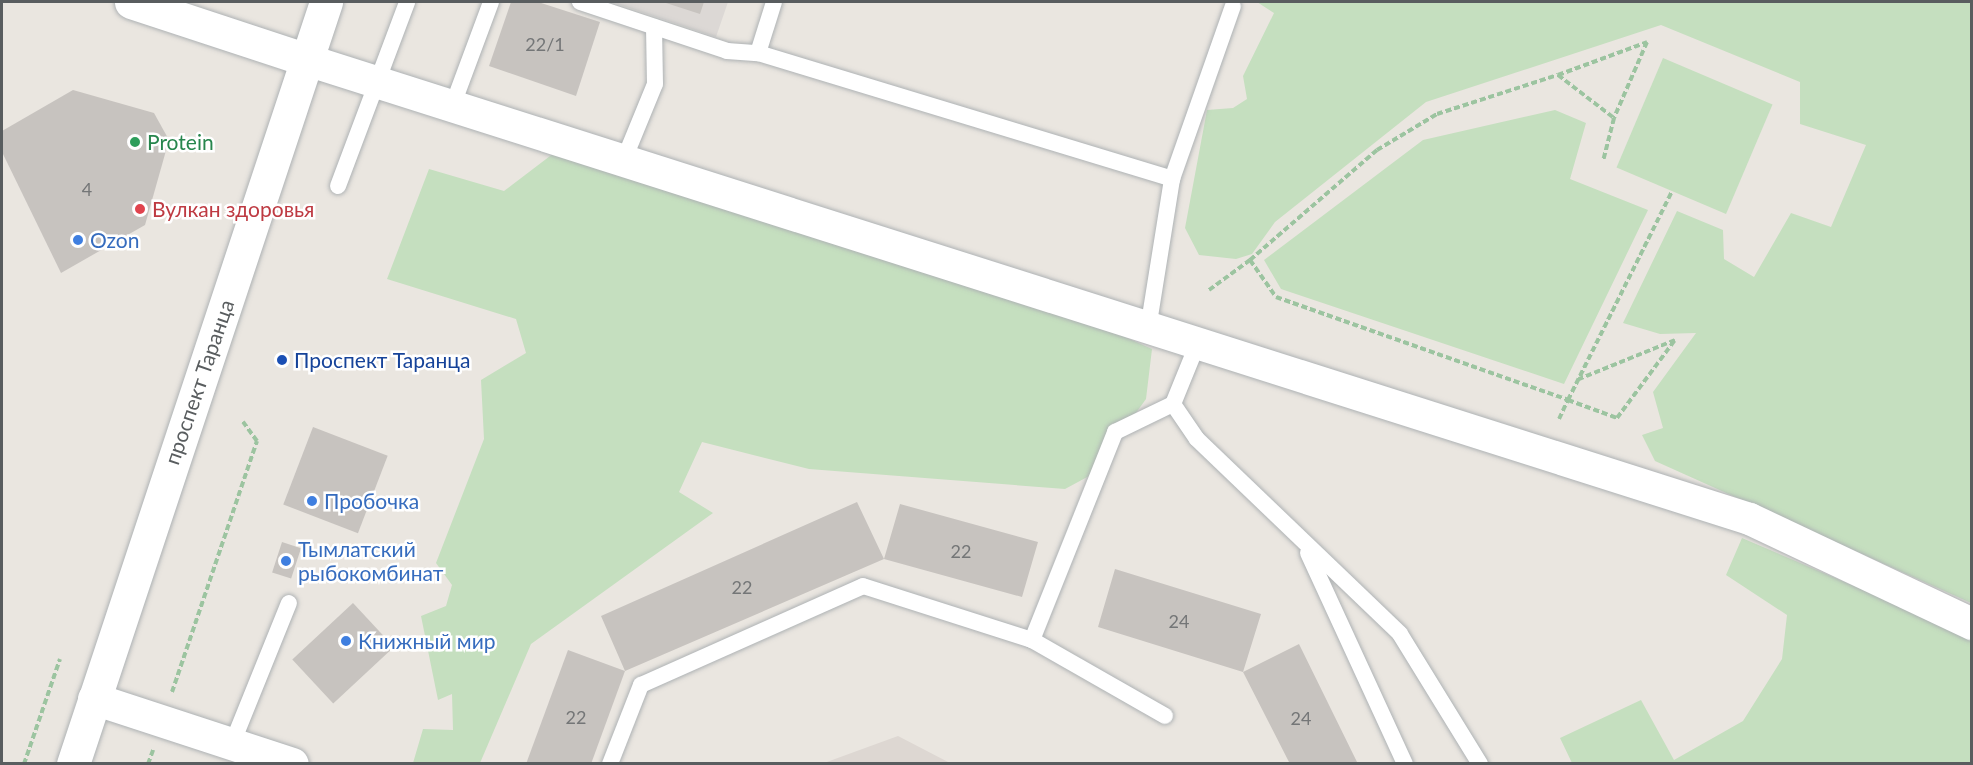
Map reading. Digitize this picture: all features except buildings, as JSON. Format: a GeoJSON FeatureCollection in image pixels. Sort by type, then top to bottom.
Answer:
{"type":"FeatureCollection","features":[{"type":"Feature","properties":{"kind":"main road"},"geometry":{"type":"LineString","coordinates":[[131,2],[164,7],[307,60]]}},
{"type":"Feature","properties":{"kind":"main road","name":"проспект Таранца"},"geometry":{"type":"LineString","coordinates":[[73,764],[326,2]]}},
{"type":"Feature","properties":{"kind":"street"},"geometry":{"type":"LineString","coordinates":[[307,60],[1197,345],[1750,519],[1971,624]]}},
{"type":"Feature","properties":{"kind":"street"},"geometry":{"type":"LineString","coordinates":[[94,699],[293,764]]}},
{"type":"Feature","properties":{"kind":"lane"},"geometry":{"type":"LineString","coordinates":[[338,186],[379,84],[407,2]]}},
{"type":"Feature","properties":{"kind":"lane"},"geometry":{"type":"LineString","coordinates":[[452,107],[491,2]]}},
{"type":"Feature","properties":{"kind":"lane"},"geometry":{"type":"LineString","coordinates":[[580,2],[727,51],[758,53],[1172,179]]}},
{"type":"Feature","properties":{"kind":"lane"},"geometry":{"type":"LineString","coordinates":[[758,53],[774,2]]}},
{"type":"Feature","properties":{"kind":"lane"},"geometry":{"type":"LineString","coordinates":[[1148,329],[1172,179],[1233,6]]}},
{"type":"Feature","properties":{"kind":"lane"},"geometry":{"type":"LineString","coordinates":[[623,162],[655,84],[654,27]]}},
{"type":"Feature","properties":{"kind":"lane"},"geometry":{"type":"LineString","coordinates":[[1032,640],[1115,432],[1173,404],[1197,345]]}},
{"type":"Feature","properties":{"kind":"lane"},"geometry":{"type":"LineString","coordinates":[[1173,404],[1197,439],[1400,634],[1480,764]]}},
{"type":"Feature","properties":{"kind":"lane"},"geometry":{"type":"LineString","coordinates":[[1304,544],[1405,764]]}},
{"type":"Feature","properties":{"kind":"lane"},"geometry":{"type":"LineString","coordinates":[[610,764],[641,685],[863,585],[1032,640],[1165,716]]}},
{"type":"Feature","properties":{"kind":"lane"},"geometry":{"type":"LineString","coordinates":[[232,744],[288,603]]}},
{"type":"Feature","properties":{"kind":"path"},"geometry":{"type":"LineString","coordinates":[[1209,290],[1250,260],[1377,150],[1437,114],[1558,75],[1647,42],[1614,118],[1603,161]]}},
{"type":"Feature","properties":{"kind":"path"},"geometry":{"type":"LineString","coordinates":[[1558,75],[1614,118]]}},
{"type":"Feature","properties":{"kind":"path"},"geometry":{"type":"LineString","coordinates":[[1559,419],[1672,191]]}},
{"type":"Feature","properties":{"kind":"path"},"geometry":{"type":"LineString","coordinates":[[1250,260],[1276,297],[1617,418],[1675,340],[1578,379]]}},
{"type":"Feature","properties":{"kind":"path"},"geometry":{"type":"LineString","coordinates":[[148,764],[257,441],[243,422]]}},
{"type":"Feature","properties":{"kind":"path"},"geometry":{"type":"LineString","coordinates":[[24,764],[60,659]]}},
{"type":"Feature","properties":{"kind":"shaded area"},"geometry":{"type":"Polygon","coordinates":[[[612,2],[728,2],[716,37],[612,2]]]}},
{"type":"Feature","properties":{"kind":"shaded area"},"geometry":{"type":"Polygon","coordinates":[[[898,736],[950,763],[824,763],[898,736]]]}},
{"type":"Feature","properties":{"kind":"green space"},"geometry":{"type":"Polygon","coordinates":[[[1257,2],[1971,2],[1971,603],[1655,461],[1642,435],[1663,428],[1653,392],[1696,333],[1660,334],[1623,323],[1677,211],[1723,230],[1724,259],[1754,277],[1791,213],[1831,227],[1866,145],[1800,124],[1800,82],[1661,25],[1426,102],[1275,222],[1252,254],[1236,259],[1199,255],[1185,228],[1207,110],[1233,108],[1247,99],[1243,76],[1274,13],[1257,2]]]}},
{"type":"Feature","properties":{"kind":"green space"},"geometry":{"type":"Polygon","coordinates":[[[1663,58],[1773,104],[1726,214],[1617,168],[1663,58]]]}},
{"type":"Feature","properties":{"kind":"green space"},"geometry":{"type":"Polygon","coordinates":[[[1555,110],[1586,123],[1570,179],[1648,210],[1564,384],[1281,289],[1264,260],[1423,140],[1555,110]]]}},
{"type":"Feature","properties":{"kind":"green space"},"geometry":{"type":"Polygon","coordinates":[[[554,153],[1105,328],[1152,349],[1146,399],[1091,475],[1065,489],[809,469],[702,442],[679,492],[713,513],[531,644],[480,763],[413,763],[423,729],[453,730],[452,694],[438,700],[421,616],[446,606],[452,585],[436,563],[484,439],[481,380],[526,353],[516,319],[387,279],[429,169],[504,191],[554,153]]]}},
{"type":"Feature","properties":{"kind":"green space"},"geometry":{"type":"Polygon","coordinates":[[[1742,538],[1971,636],[1971,763],[1572,763],[1560,738],[1641,700],[1674,760],[1743,721],[1782,659],[1787,615],[1726,575],[1742,538]]]}},
{"type":"Feature","properties":{"kind":"place","name":"Protein"},"geometry":{"type":"Point","coordinates":[135,142]}},
{"type":"Feature","properties":{"kind":"place","name":"Вулкан здоровья"},"geometry":{"type":"Point","coordinates":[140,209]}},
{"type":"Feature","properties":{"kind":"place","name":"Ozon"},"geometry":{"type":"Point","coordinates":[78,240]}},
{"type":"Feature","properties":{"kind":"place","name":"Проспект Таранца"},"geometry":{"type":"Point","coordinates":[282,360]}},
{"type":"Feature","properties":{"kind":"place","name":"Пробочка"},"geometry":{"type":"Point","coordinates":[312,501]}},
{"type":"Feature","properties":{"kind":"place","name":"Тымлатский рыбокомбинат"},"geometry":{"type":"Point","coordinates":[286,561]}},
{"type":"Feature","properties":{"kind":"place","name":"Книжный мир"},"geometry":{"type":"Point","coordinates":[346,641]}}]}
